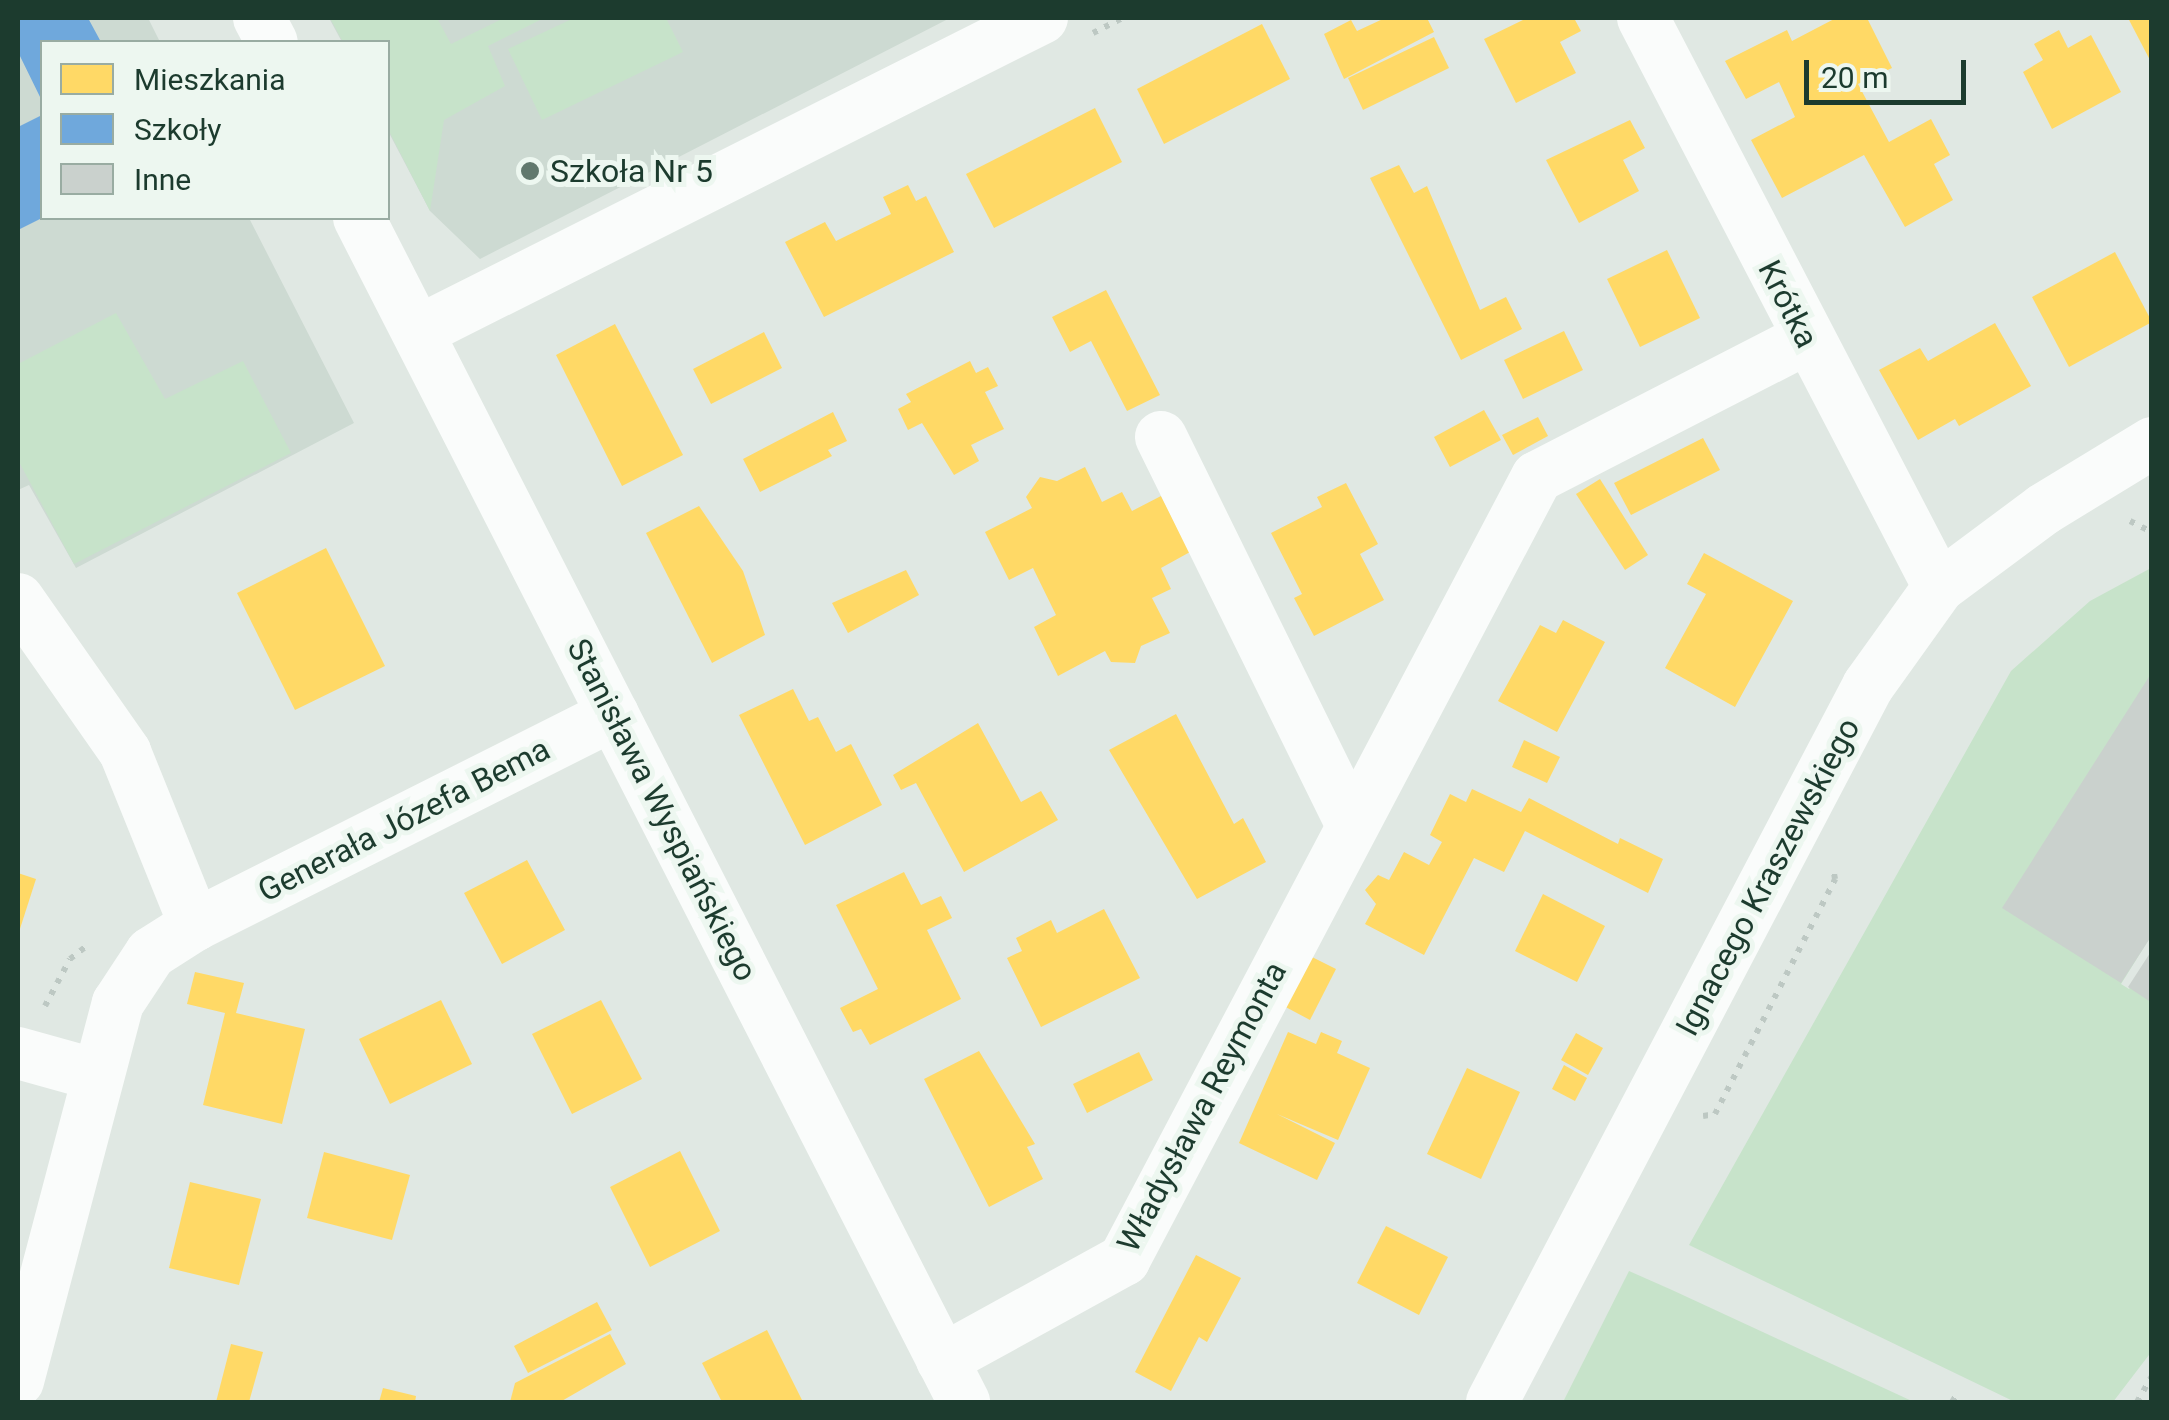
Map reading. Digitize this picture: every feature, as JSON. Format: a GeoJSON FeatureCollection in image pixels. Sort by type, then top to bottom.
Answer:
{"type":"FeatureCollection","features":[{"type":"Feature","properties":{"kind":"street"},"geometry":{"type":"LineString","coordinates":[[259,18],[271,40]]}},
{"type":"Feature","properties":{"kind":"street"},"geometry":{"type":"LineString","coordinates":[[421,330],[1042,18]]}},
{"type":"Feature","properties":{"kind":"street","name":"Krótka"},"geometry":{"type":"LineString","coordinates":[[1643,18],[1806,339],[1939,587]]}},
{"type":"Feature","properties":{"kind":"street","name":"Stanisława Wyspiańskiego"},"geometry":{"type":"LineString","coordinates":[[360,220],[421,330],[953,1381]]}},
{"type":"Feature","properties":{"kind":"street","name":"Władysława Reymonta"},"geometry":{"type":"LineString","coordinates":[[953,1381],[1124,1260],[1537,477],[1806,339]]}},
{"type":"Feature","properties":{"kind":"street"},"geometry":{"type":"LineString","coordinates":[[1161,436],[1352,826]]}},
{"type":"Feature","properties":{"kind":"street","name":"Ignacego Kraszewskiego"},"geometry":{"type":"LineString","coordinates":[[1492,1402],[1868,686],[1939,587],[2044,509],[2152,443]]}},
{"type":"Feature","properties":{"kind":"street"},"geometry":{"type":"LineString","coordinates":[[18,599],[126,752],[194,924]]}},
{"type":"Feature","properties":{"kind":"street","name":"Generała Józefa Bema"},"geometry":{"type":"LineString","coordinates":[[18,1380],[118,1002],[151,953],[194,924],[613,715]]}},
{"type":"Feature","properties":{"kind":"street"},"geometry":{"type":"LineString","coordinates":[[25,1033],[97,1074]]}},
{"type":"Feature","properties":{"kind":"path"},"geometry":{"type":"LineString","coordinates":[[2118,516],[2152,532]]}},
{"type":"Feature","properties":{"kind":"path"},"geometry":{"type":"LineString","coordinates":[[1684,1118],[1715,1114],[1835,879],[1832,860]]}},
{"type":"Feature","properties":{"kind":"path"},"geometry":{"type":"LineString","coordinates":[[25,1033],[47,1006],[70,960],[97,938]]}},
{"type":"Feature","properties":{"kind":"path"},"geometry":{"type":"LineString","coordinates":[[2137,1402],[2152,1376]]}},
{"type":"Feature","properties":{"kind":"path"},"geometry":{"type":"LineString","coordinates":[[1952,1402],[1957,1394]]}},
{"type":"Feature","properties":{"kind":"shaded area"},"geometry":{"type":"Polygon","coordinates":[[[18,18],[148,18],[159,40],[40,40],[40,220],[250,220],[354,423],[76,568],[29,485],[18,490],[18,18]]]}},
{"type":"Feature","properties":{"kind":"shaded area","name":"Szkoła Nr 5"},"geometry":{"type":"Polygon","coordinates":[[[329,18],[950,18],[480,259],[430,211],[390,135],[390,40],[341,40],[329,18]]]}},
{"type":"Feature","properties":{"kind":"green space"},"geometry":{"type":"Polygon","coordinates":[[[330,18],[437,18],[451,44],[504,18],[544,18],[488,46],[505,86],[444,120],[430,211],[390,133],[390,40],[342,40],[330,18]]]}},
{"type":"Feature","properties":{"kind":"green space"},"geometry":{"type":"Polygon","coordinates":[[[574,18],[666,18],[683,52],[542,120],[508,49],[574,18]]]}},
{"type":"Feature","properties":{"kind":"green space"},"geometry":{"type":"Polygon","coordinates":[[[116,313],[165,399],[243,361],[291,453],[74,564],[18,460],[18,364],[116,313]]]}},
{"type":"Feature","properties":{"kind":"green space"},"geometry":{"type":"Polygon","coordinates":[[[2151,568],[2151,936],[2121,984],[2129,989],[2151,953],[2152,1351],[2113,1402],[2015,1402],[1689,1245],[2011,671],[2090,601],[2151,568]]]}},
{"type":"Feature","properties":{"kind":"green space"},"geometry":{"type":"Polygon","coordinates":[[[1629,1271],[1672,1290],[1914,1402],[1563,1402],[1629,1271]]]}},
{"type":"Feature","properties":{"kind":"building: Mieszkania"},"geometry":{"type":"Polygon","coordinates":[[[1385,18],[1427,18],[1434,32],[1344,79],[1324,34],[1351,20],[1357,31],[1385,18]]]}},
{"type":"Feature","properties":{"kind":"building: Mieszkania"},"geometry":{"type":"Polygon","coordinates":[[[1527,18],[1574,18],[1581,31],[1560,42],[1576,73],[1516,103],[1484,39],[1527,18]]]}},
{"type":"Feature","properties":{"kind":"building: Mieszkania"},"geometry":{"type":"Polygon","coordinates":[[[1836,18],[1867,18],[1892,68],[1858,84],[1889,142],[1931,119],[1950,155],[1934,164],[1953,200],[1905,227],[1864,155],[1782,198],[1751,140],[1795,117],[1779,82],[1746,99],[1725,61],[1787,30],[1792,41],[1836,18]]]}},
{"type":"Feature","properties":{"kind":"building: Mieszkania"},"geometry":{"type":"Polygon","coordinates":[[[2128,18],[2152,18],[2152,64],[2128,18]]]}},
{"type":"Feature","properties":{"kind":"building: Mieszkania"},"geometry":{"type":"Polygon","coordinates":[[[1262,24],[1290,79],[1164,144],[1137,89],[1262,24]]]}},
{"type":"Feature","properties":{"kind":"building: Mieszkania"},"geometry":{"type":"Polygon","coordinates":[[[2059,30],[2068,48],[2091,35],[2121,92],[2052,129],[2023,72],[2043,60],[2034,44],[2059,30]]]}},
{"type":"Feature","properties":{"kind":"building: Mieszkania"},"geometry":{"type":"Polygon","coordinates":[[[1434,37],[1449,68],[1363,110],[1348,78],[1434,37]]]}},
{"type":"Feature","properties":{"kind":"building: Mieszkania"},"geometry":{"type":"Polygon","coordinates":[[[1095,108],[1122,162],[994,228],[966,174],[1095,108]]]}},
{"type":"Feature","properties":{"kind":"building: Mieszkania"},"geometry":{"type":"Polygon","coordinates":[[[1630,120],[1645,148],[1623,160],[1639,191],[1579,223],[1546,160],[1630,120]]]}},
{"type":"Feature","properties":{"kind":"building: Mieszkania"},"geometry":{"type":"Polygon","coordinates":[[[1399,165],[1414,193],[1427,186],[1480,310],[1506,297],[1522,329],[1461,360],[1370,178],[1399,165]]]}},
{"type":"Feature","properties":{"kind":"building: Mieszkania"},"geometry":{"type":"Polygon","coordinates":[[[908,185],[916,201],[926,196],[954,252],[824,317],[785,242],[825,222],[836,241],[891,214],[883,197],[908,185]]]}},
{"type":"Feature","properties":{"kind":"building: Mieszkania"},"geometry":{"type":"Polygon","coordinates":[[[1667,250],[1700,318],[1640,347],[1607,279],[1667,250]]]}},
{"type":"Feature","properties":{"kind":"building: Mieszkania"},"geometry":{"type":"Polygon","coordinates":[[[2115,252],[2152,322],[2069,367],[2032,297],[2115,252]]]}},
{"type":"Feature","properties":{"kind":"building: Mieszkania"},"geometry":{"type":"Polygon","coordinates":[[[1106,290],[1160,395],[1127,411],[1091,341],[1070,352],[1052,317],[1106,290]]]}},
{"type":"Feature","properties":{"kind":"building: Mieszkania"},"geometry":{"type":"Polygon","coordinates":[[[1995,323],[2031,386],[1959,426],[1955,419],[1918,440],[1879,370],[1920,348],[1928,361],[1995,323]]]}},
{"type":"Feature","properties":{"kind":"building: Mieszkania"},"geometry":{"type":"Polygon","coordinates":[[[615,324],[683,455],[622,486],[556,355],[615,324]]]}},
{"type":"Feature","properties":{"kind":"building: Mieszkania"},"geometry":{"type":"Polygon","coordinates":[[[1564,331],[1583,370],[1523,399],[1504,360],[1564,331]]]}},
{"type":"Feature","properties":{"kind":"building: Mieszkania"},"geometry":{"type":"Polygon","coordinates":[[[764,332],[782,368],[711,404],[693,369],[764,332]]]}},
{"type":"Feature","properties":{"kind":"building: Mieszkania"},"geometry":{"type":"Polygon","coordinates":[[[970,361],[976,373],[988,367],[998,386],[985,392],[1004,429],[971,445],[979,461],[954,475],[922,423],[908,430],[898,409],[911,402],[906,394],[970,361]]]}},
{"type":"Feature","properties":{"kind":"building: Mieszkania"},"geometry":{"type":"Polygon","coordinates":[[[1484,410],[1501,440],[1450,467],[1434,437],[1484,410]]]}},
{"type":"Feature","properties":{"kind":"building: Mieszkania"},"geometry":{"type":"Polygon","coordinates":[[[833,412],[847,441],[828,450],[832,456],[760,492],[743,459],[833,412]]]}},
{"type":"Feature","properties":{"kind":"building: Mieszkania"},"geometry":{"type":"Polygon","coordinates":[[[1538,417],[1548,436],[1513,455],[1502,435],[1538,417]]]}},
{"type":"Feature","properties":{"kind":"building: Mieszkania"},"geometry":{"type":"Polygon","coordinates":[[[1703,438],[1720,470],[1631,515],[1614,483],[1703,438]]]}},
{"type":"Feature","properties":{"kind":"building: Mieszkania"},"geometry":{"type":"Polygon","coordinates":[[[1085,467],[1102,502],[1122,492],[1132,511],[1161,496],[1190,552],[1161,568],[1171,589],[1152,598],[1170,633],[1141,646],[1135,663],[1111,662],[1105,651],[1058,676],[1034,627],[1056,615],[1033,568],[1009,580],[985,532],[1032,508],[1026,497],[1040,477],[1057,481],[1085,467]]]}},
{"type":"Feature","properties":{"kind":"building: Mieszkania"},"geometry":{"type":"Polygon","coordinates":[[[1600,479],[1648,555],[1625,570],[1576,494],[1600,479]]]}},
{"type":"Feature","properties":{"kind":"building: Mieszkania"},"geometry":{"type":"Polygon","coordinates":[[[1346,483],[1378,544],[1360,554],[1384,600],[1314,636],[1294,598],[1302,594],[1271,533],[1322,507],[1317,497],[1346,483]]]}},
{"type":"Feature","properties":{"kind":"building: Mieszkania"},"geometry":{"type":"Polygon","coordinates":[[[699,506],[743,571],[765,635],[712,663],[646,533],[699,506]]]}},
{"type":"Feature","properties":{"kind":"building: Mieszkania"},"geometry":{"type":"Polygon","coordinates":[[[326,548],[385,666],[295,710],[237,593],[326,548]]]}},
{"type":"Feature","properties":{"kind":"building: Mieszkania"},"geometry":{"type":"Polygon","coordinates":[[[1704,553],[1793,601],[1735,707],[1665,668],[1706,594],[1687,584],[1704,553]]]}},
{"type":"Feature","properties":{"kind":"building: Mieszkania"},"geometry":{"type":"Polygon","coordinates":[[[906,570],[919,595],[848,633],[832,603],[906,570]]]}},
{"type":"Feature","properties":{"kind":"building: Mieszkania"},"geometry":{"type":"Polygon","coordinates":[[[1563,620],[1605,642],[1557,732],[1498,701],[1540,625],[1556,633],[1563,620]]]}},
{"type":"Feature","properties":{"kind":"building: Mieszkania"},"geometry":{"type":"Polygon","coordinates":[[[793,689],[809,721],[818,717],[836,752],[851,744],[882,805],[805,845],[739,715],[793,689]]]}},
{"type":"Feature","properties":{"kind":"building: Mieszkania"},"geometry":{"type":"Polygon","coordinates":[[[1176,714],[1234,824],[1243,818],[1266,862],[1197,899],[1109,750],[1176,714]]]}},
{"type":"Feature","properties":{"kind":"building: Mieszkania"},"geometry":{"type":"Polygon","coordinates":[[[978,723],[1021,802],[1041,791],[1058,820],[964,872],[916,783],[901,790],[893,775],[978,723]]]}},
{"type":"Feature","properties":{"kind":"building: Mieszkania"},"geometry":{"type":"Polygon","coordinates":[[[1524,740],[1560,757],[1547,783],[1512,767],[1524,740]]]}},
{"type":"Feature","properties":{"kind":"building: Mieszkania"},"geometry":{"type":"Polygon","coordinates":[[[1472,789],[1521,812],[1529,798],[1618,844],[1620,838],[1663,859],[1648,893],[1525,831],[1504,872],[1474,858],[1424,955],[1365,924],[1376,904],[1365,890],[1378,875],[1389,880],[1404,852],[1429,865],[1442,842],[1430,835],[1450,794],[1466,802],[1472,789]]]}},
{"type":"Feature","properties":{"kind":"building: Mieszkania"},"geometry":{"type":"Polygon","coordinates":[[[527,860],[565,930],[502,964],[464,893],[527,860]]]}},
{"type":"Feature","properties":{"kind":"building: Mieszkania"},"geometry":{"type":"Polygon","coordinates":[[[904,872],[921,905],[941,896],[952,918],[927,930],[961,999],[870,1045],[861,1029],[853,1032],[840,1008],[878,989],[836,905],[904,872]]]}},
{"type":"Feature","properties":{"kind":"building: Mieszkania"},"geometry":{"type":"Polygon","coordinates":[[[18,873],[36,879],[18,935],[18,873]]]}},
{"type":"Feature","properties":{"kind":"building: Mieszkania"},"geometry":{"type":"Polygon","coordinates":[[[1543,894],[1605,926],[1577,982],[1515,951],[1543,894]]]}},
{"type":"Feature","properties":{"kind":"building: Mieszkania"},"geometry":{"type":"Polygon","coordinates":[[[1104,909],[1140,978],[1041,1027],[1007,958],[1022,951],[1016,938],[1051,920],[1057,933],[1104,909]]]}},
{"type":"Feature","properties":{"kind":"building: Mieszkania"},"geometry":{"type":"Polygon","coordinates":[[[1306,954],[1336,969],[1310,1020],[1280,1004],[1306,954]]]}},
{"type":"Feature","properties":{"kind":"building: Mieszkania"},"geometry":{"type":"Polygon","coordinates":[[[195,972],[244,983],[236,1013],[305,1029],[282,1124],[203,1105],[225,1013],[187,1004],[195,972]]]}},
{"type":"Feature","properties":{"kind":"building: Mieszkania"},"geometry":{"type":"Polygon","coordinates":[[[441,1000],[472,1064],[390,1104],[359,1039],[441,1000]]]}},
{"type":"Feature","properties":{"kind":"building: Mieszkania"},"geometry":{"type":"Polygon","coordinates":[[[601,1000],[642,1079],[572,1114],[532,1034],[601,1000]]]}},
{"type":"Feature","properties":{"kind":"building: Mieszkania"},"geometry":{"type":"Polygon","coordinates":[[[1288,1032],[1316,1044],[1321,1032],[1342,1041],[1337,1053],[1370,1068],[1338,1140],[1277,1114],[1335,1143],[1317,1180],[1239,1143],[1288,1032]]]}},
{"type":"Feature","properties":{"kind":"building: Mieszkania"},"geometry":{"type":"Polygon","coordinates":[[[1576,1033],[1603,1048],[1588,1075],[1561,1060],[1576,1033]]]}},
{"type":"Feature","properties":{"kind":"building: Mieszkania"},"geometry":{"type":"Polygon","coordinates":[[[979,1051],[1035,1144],[1027,1147],[1043,1179],[989,1207],[924,1079],[979,1051]]]}},
{"type":"Feature","properties":{"kind":"building: Mieszkania"},"geometry":{"type":"Polygon","coordinates":[[[1139,1052],[1153,1080],[1087,1113],[1073,1084],[1139,1052]]]}},
{"type":"Feature","properties":{"kind":"building: Mieszkania"},"geometry":{"type":"Polygon","coordinates":[[[1564,1065],[1587,1078],[1575,1101],[1552,1089],[1564,1065]]]}},
{"type":"Feature","properties":{"kind":"building: Mieszkania"},"geometry":{"type":"Polygon","coordinates":[[[1467,1068],[1520,1092],[1481,1179],[1427,1154],[1467,1068]]]}},
{"type":"Feature","properties":{"kind":"building: Mieszkania"},"geometry":{"type":"Polygon","coordinates":[[[680,1151],[720,1231],[650,1267],[610,1187],[680,1151]]]}},
{"type":"Feature","properties":{"kind":"building: Mieszkania"},"geometry":{"type":"Polygon","coordinates":[[[324,1152],[410,1175],[392,1240],[307,1218],[324,1152]]]}},
{"type":"Feature","properties":{"kind":"building: Mieszkania"},"geometry":{"type":"Polygon","coordinates":[[[190,1182],[261,1199],[239,1285],[169,1268],[190,1182]]]}},
{"type":"Feature","properties":{"kind":"building: Mieszkania"},"geometry":{"type":"Polygon","coordinates":[[[1386,1226],[1448,1257],[1419,1315],[1357,1283],[1386,1226]]]}},
{"type":"Feature","properties":{"kind":"building: Mieszkania"},"geometry":{"type":"Polygon","coordinates":[[[1196,1255],[1241,1278],[1207,1342],[1199,1337],[1171,1391],[1135,1372],[1196,1255]]]}},
{"type":"Feature","properties":{"kind":"building: Mieszkania"},"geometry":{"type":"Polygon","coordinates":[[[597,1302],[612,1330],[528,1373],[514,1346],[597,1302]]]}},
{"type":"Feature","properties":{"kind":"building: Mieszkania"},"geometry":{"type":"Polygon","coordinates":[[[767,1330],[803,1402],[722,1402],[702,1363],[767,1330]]]}},
{"type":"Feature","properties":{"kind":"building: Mieszkania"},"geometry":{"type":"Polygon","coordinates":[[[610,1334],[626,1364],[560,1402],[510,1402],[515,1383],[610,1334]]]}},
{"type":"Feature","properties":{"kind":"building: Mieszkania"},"geometry":{"type":"Polygon","coordinates":[[[231,1344],[263,1352],[249,1402],[216,1402],[231,1344]]]}},
{"type":"Feature","properties":{"kind":"building: Mieszkania"},"geometry":{"type":"Polygon","coordinates":[[[383,1388],[416,1396],[415,1402],[379,1402],[383,1388]]]}},
{"type":"Feature","properties":{"kind":"building: Szkoły"},"geometry":{"type":"Polygon","coordinates":[[[18,18],[88,18],[100,40],[40,40],[40,97],[18,52],[18,18]]]}},
{"type":"Feature","properties":{"kind":"building: Szkoły"},"geometry":{"type":"Polygon","coordinates":[[[40,116],[40,219],[18,230],[18,127],[40,116]]]}},
{"type":"Feature","properties":{"kind":"building: Inne"},"geometry":{"type":"Polygon","coordinates":[[[2152,672],[2152,935],[2121,983],[2002,908],[2152,672]]]}},
{"type":"Feature","properties":{"kind":"building: Inne"},"geometry":{"type":"Polygon","coordinates":[[[2152,950],[2152,1003],[2128,987],[2152,950]]]}},
{"type":"Feature","properties":{"kind":"place","name":"Szkoła Nr 5"},"geometry":{"type":"Point","coordinates":[530,171]}}]}
